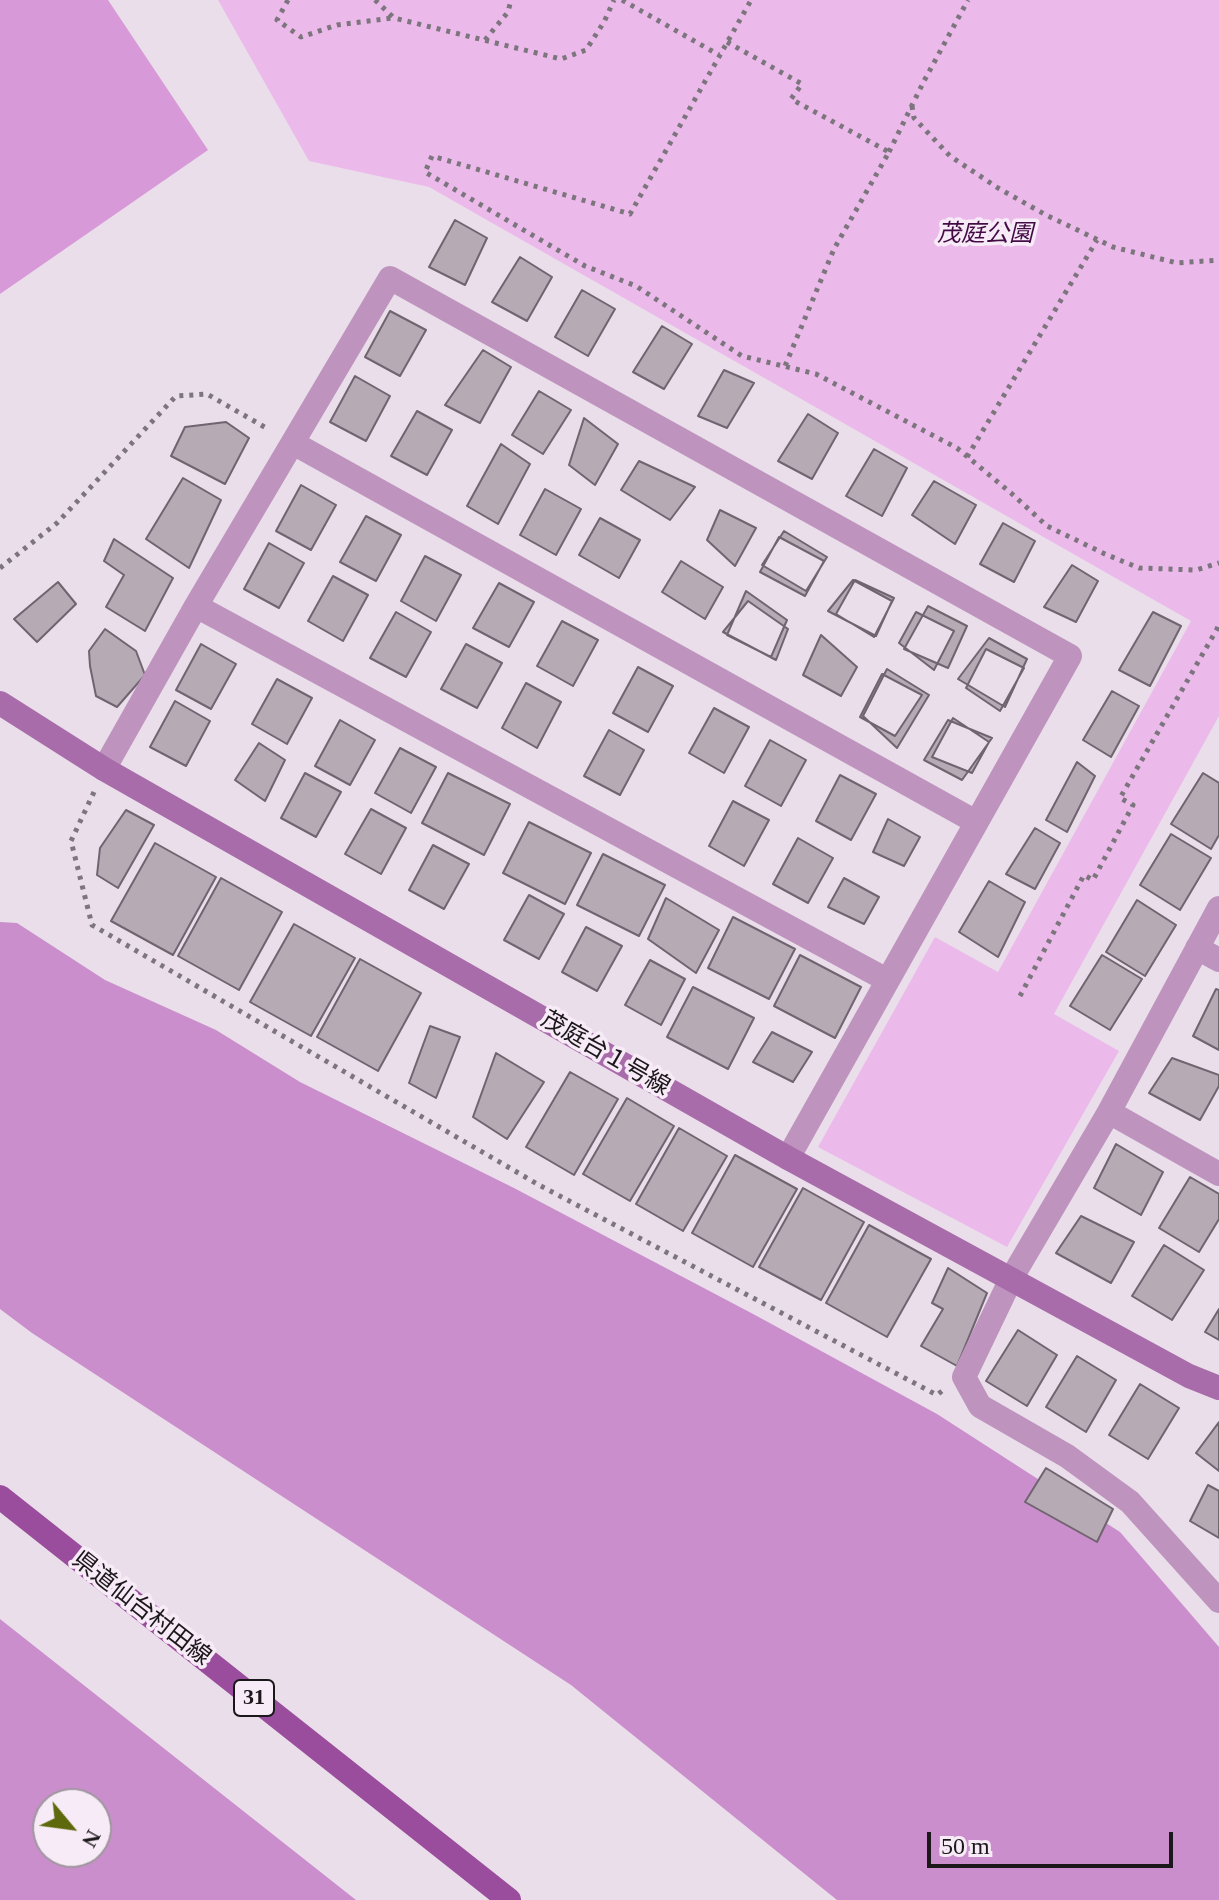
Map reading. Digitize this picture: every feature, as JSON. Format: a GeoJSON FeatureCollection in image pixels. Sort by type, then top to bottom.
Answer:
{"type":"FeatureCollection","features":[{"type":"Feature","properties":{"kind":"main road","name":"県道仙台村田線"},"geometry":{"type":"LineString","coordinates":[[0,1497],[509,1900]]}},
{"type":"Feature","properties":{"kind":"street"},"geometry":{"type":"LineString","coordinates":[[104,769],[196,606],[390,278],[1070,656],[788,1158]]}},
{"type":"Feature","properties":{"kind":"street"},"geometry":{"type":"LineString","coordinates":[[293,443],[976,822]]}},
{"type":"Feature","properties":{"kind":"street"},"geometry":{"type":"LineString","coordinates":[[196,606],[887,980]]}},
{"type":"Feature","properties":{"kind":"street","name":"茂庭台１号線"},"geometry":{"type":"LineString","coordinates":[[0,703],[104,769],[788,1158],[1189,1376],[1219,1388]]}},
{"type":"Feature","properties":{"kind":"street"},"geometry":{"type":"LineString","coordinates":[[1219,908],[1109,1112],[1011,1279],[964,1377],[980,1406],[1067,1456],[1130,1502],[1219,1601]]}},
{"type":"Feature","properties":{"kind":"street"},"geometry":{"type":"LineString","coordinates":[[1197,948],[1219,960]]}},
{"type":"Feature","properties":{"kind":"street"},"geometry":{"type":"LineString","coordinates":[[1109,1112],[1219,1174]]}},
{"type":"Feature","properties":{"kind":"path"},"geometry":{"type":"LineString","coordinates":[[288,0],[277,20],[301,37],[337,25],[394,18],[561,59],[586,50],[614,0]]}},
{"type":"Feature","properties":{"kind":"path"},"geometry":{"type":"LineString","coordinates":[[375,0],[394,18]]}},
{"type":"Feature","properties":{"kind":"path"},"geometry":{"type":"LineString","coordinates":[[485,40],[508,12],[511,0]]}},
{"type":"Feature","properties":{"kind":"path"},"geometry":{"type":"LineString","coordinates":[[622,0],[719,55]]}},
{"type":"Feature","properties":{"kind":"path"},"geometry":{"type":"LineString","coordinates":[[784,366],[834,249],[889,152],[968,0]]}},
{"type":"Feature","properties":{"kind":"path"},"geometry":{"type":"LineString","coordinates":[[750,2],[630,214],[432,156],[425,172],[585,266],[636,286],[742,356],[816,374],[957,448],[1047,526],[1139,568],[1196,570],[1219,563]]}},
{"type":"Feature","properties":{"kind":"path"},"geometry":{"type":"LineString","coordinates":[[727,42],[802,84],[791,99],[889,152]]}},
{"type":"Feature","properties":{"kind":"path"},"geometry":{"type":"LineString","coordinates":[[912,106],[914,118],[950,156],[1046,215],[1113,247],[1177,263],[1219,260]]}},
{"type":"Feature","properties":{"kind":"path"},"geometry":{"type":"LineString","coordinates":[[967,457],[1097,240]]}},
{"type":"Feature","properties":{"kind":"path"},"geometry":{"type":"LineString","coordinates":[[0,568],[57,523],[176,396],[207,394],[293,443]]}},
{"type":"Feature","properties":{"kind":"path"},"geometry":{"type":"LineString","coordinates":[[1020,996],[1084,875],[1093,880],[1133,805],[1120,798],[1218,628]]}},
{"type":"Feature","properties":{"kind":"path"},"geometry":{"type":"LineString","coordinates":[[104,769],[71,841],[92,925],[539,1185],[937,1395],[964,1377]]}},
{"type":"Feature","properties":{"kind":"green space","name":"茂庭公園"},"geometry":{"type":"Polygon","coordinates":[[[218,0],[1219,0],[1219,716],[1054,1014],[1119,1051],[1007,1247],[818,1147],[935,937],[998,972],[1191,621],[429,187],[309,161],[218,0]]]}},
{"type":"Feature","properties":{"kind":"shaded area"},"geometry":{"type":"Polygon","coordinates":[[[0,0],[108,0],[208,150],[0,294],[0,0]]]}},
{"type":"Feature","properties":{"kind":"shaded area"},"geometry":{"type":"Polygon","coordinates":[[[0,922],[17,923],[105,980],[216,1030],[300,1082],[514,1188],[937,1414],[1120,1532],[1219,1647],[1219,1900],[837,1900],[571,1685],[32,1333],[0,1309],[0,922]]]}},
{"type":"Feature","properties":{"kind":"shaded area"},"geometry":{"type":"Polygon","coordinates":[[[0,1619],[356,1900],[0,1900],[0,1619]]]}},
{"type":"Feature","properties":{"kind":"building"},"geometry":{"type":"Polygon","coordinates":[[[455,220],[487,238],[465,285],[429,267],[455,220]]]}},
{"type":"Feature","properties":{"kind":"building"},"geometry":{"type":"Polygon","coordinates":[[[520,257],[552,277],[527,321],[492,302],[520,257]]]}},
{"type":"Feature","properties":{"kind":"building"},"geometry":{"type":"Polygon","coordinates":[[[582,290],[615,309],[588,356],[555,337],[582,290]]]}},
{"type":"Feature","properties":{"kind":"building"},"geometry":{"type":"Polygon","coordinates":[[[390,311],[426,330],[400,376],[365,357],[390,311]]]}},
{"type":"Feature","properties":{"kind":"building"},"geometry":{"type":"Polygon","coordinates":[[[662,326],[692,344],[664,389],[633,372],[662,326]]]}},
{"type":"Feature","properties":{"kind":"building"},"geometry":{"type":"Polygon","coordinates":[[[483,350],[511,367],[480,423],[445,405],[483,350]]]}},
{"type":"Feature","properties":{"kind":"building"},"geometry":{"type":"Polygon","coordinates":[[[724,370],[754,383],[727,428],[698,416],[724,370]]]}},
{"type":"Feature","properties":{"kind":"building"},"geometry":{"type":"Polygon","coordinates":[[[355,376],[390,396],[366,441],[330,422],[355,376]]]}},
{"type":"Feature","properties":{"kind":"building"},"geometry":{"type":"Polygon","coordinates":[[[539,391],[571,410],[543,454],[512,435],[539,391]]]}},
{"type":"Feature","properties":{"kind":"building"},"geometry":{"type":"Polygon","coordinates":[[[417,411],[452,430],[427,475],[391,456],[417,411]]]}},
{"type":"Feature","properties":{"kind":"building"},"geometry":{"type":"Polygon","coordinates":[[[808,414],[838,433],[812,479],[778,461],[808,414]]]}},
{"type":"Feature","properties":{"kind":"building"},"geometry":{"type":"Polygon","coordinates":[[[584,418],[618,444],[595,485],[569,465],[584,418]]]}},
{"type":"Feature","properties":{"kind":"building"},"geometry":{"type":"Polygon","coordinates":[[[226,422],[249,438],[225,484],[171,456],[185,427],[226,422]]]}},
{"type":"Feature","properties":{"kind":"building"},"geometry":{"type":"Polygon","coordinates":[[[501,444],[530,464],[498,524],[467,506],[501,444]]]}},
{"type":"Feature","properties":{"kind":"building"},"geometry":{"type":"Polygon","coordinates":[[[874,449],[907,468],[882,516],[846,496],[874,449]]]}},
{"type":"Feature","properties":{"kind":"building"},"geometry":{"type":"Polygon","coordinates":[[[639,461],[695,487],[670,520],[621,490],[639,461]]]}},
{"type":"Feature","properties":{"kind":"building"},"geometry":{"type":"Polygon","coordinates":[[[183,478],[221,500],[189,568],[146,539],[183,478]]]}},
{"type":"Feature","properties":{"kind":"building"},"geometry":{"type":"Polygon","coordinates":[[[934,481],[976,505],[955,544],[912,515],[934,481]]]}},
{"type":"Feature","properties":{"kind":"building"},"geometry":{"type":"Polygon","coordinates":[[[301,485],[336,505],[311,550],[276,531],[301,485]]]}},
{"type":"Feature","properties":{"kind":"building"},"geometry":{"type":"Polygon","coordinates":[[[545,489],[581,509],[556,555],[520,535],[545,489]]]}},
{"type":"Feature","properties":{"kind":"building"},"geometry":{"type":"Polygon","coordinates":[[[720,510],[756,528],[735,566],[707,540],[720,510]]]}},
{"type":"Feature","properties":{"kind":"building"},"geometry":{"type":"Polygon","coordinates":[[[366,516],[401,535],[376,581],[340,562],[366,516]]]}},
{"type":"Feature","properties":{"kind":"building"},"geometry":{"type":"Polygon","coordinates":[[[600,518],[640,540],[619,578],[579,555],[600,518]]]}},
{"type":"Feature","properties":{"kind":"building"},"geometry":{"type":"Polygon","coordinates":[[[1003,523],[1035,541],[1014,582],[980,564],[1003,523]]]}},
{"type":"Feature","properties":{"kind":"building"},"geometry":{"type":"Polygon","coordinates":[[[784,531],[827,557],[806,591],[762,565],[784,531]]]}},
{"type":"Feature","properties":{"kind":"building"},"geometry":{"type":"Polygon","coordinates":[[[779,537],[824,561],[805,596],[760,572],[779,537]]]}},
{"type":"Feature","properties":{"kind":"building"},"geometry":{"type":"Polygon","coordinates":[[[114,539],[173,578],[145,631],[106,607],[124,575],[104,561],[114,539]]]}},
{"type":"Feature","properties":{"kind":"building"},"geometry":{"type":"Polygon","coordinates":[[[269,543],[304,563],[279,608],[244,589],[269,543]]]}},
{"type":"Feature","properties":{"kind":"building"},"geometry":{"type":"Polygon","coordinates":[[[425,556],[461,575],[436,621],[401,601],[425,556]]]}},
{"type":"Feature","properties":{"kind":"building"},"geometry":{"type":"Polygon","coordinates":[[[681,561],[723,587],[705,619],[662,592],[681,561]]]}},
{"type":"Feature","properties":{"kind":"building"},"geometry":{"type":"Polygon","coordinates":[[[1072,565],[1098,581],[1076,622],[1044,607],[1072,565]]]}},
{"type":"Feature","properties":{"kind":"building"},"geometry":{"type":"Polygon","coordinates":[[[333,576],[368,595],[343,641],[308,621],[333,576]]]}},
{"type":"Feature","properties":{"kind":"building"},"geometry":{"type":"Polygon","coordinates":[[[853,580],[892,601],[876,636],[828,611],[853,580]]]}},
{"type":"Feature","properties":{"kind":"building"},"geometry":{"type":"Polygon","coordinates":[[[855,580],[894,598],[874,637],[836,614],[855,580]]]}},
{"type":"Feature","properties":{"kind":"building"},"geometry":{"type":"Polygon","coordinates":[[[58,582],[76,604],[37,642],[14,619],[58,582]]]}},
{"type":"Feature","properties":{"kind":"building"},"geometry":{"type":"Polygon","coordinates":[[[499,583],[534,602],[509,647],[473,628],[499,583]]]}},
{"type":"Feature","properties":{"kind":"building"},"geometry":{"type":"Polygon","coordinates":[[[746,591],[787,620],[771,657],[727,635],[746,591]]]}},
{"type":"Feature","properties":{"kind":"building"},"geometry":{"type":"Polygon","coordinates":[[[748,601],[788,629],[776,660],[723,632],[748,601]]]}},
{"type":"Feature","properties":{"kind":"building"},"geometry":{"type":"Polygon","coordinates":[[[928,606],[967,626],[948,668],[904,649],[928,606]]]}},
{"type":"Feature","properties":{"kind":"building"},"geometry":{"type":"Polygon","coordinates":[[[396,612],[431,632],[406,677],[370,658],[396,612]]]}},
{"type":"Feature","properties":{"kind":"building"},"geometry":{"type":"Polygon","coordinates":[[[916,612],[954,631],[934,670],[899,643],[916,612]]]}},
{"type":"Feature","properties":{"kind":"building"},"geometry":{"type":"Polygon","coordinates":[[[1153,612],[1181,626],[1150,686],[1119,670],[1153,612]]]}},
{"type":"Feature","properties":{"kind":"building"},"geometry":{"type":"Polygon","coordinates":[[[562,621],[598,640],[573,686],[537,666],[562,621]]]}},
{"type":"Feature","properties":{"kind":"building"},"geometry":{"type":"Polygon","coordinates":[[[105,629],[136,651],[145,675],[117,707],[96,696],[90,666],[89,651],[105,629]]]}},
{"type":"Feature","properties":{"kind":"building"},"geometry":{"type":"Polygon","coordinates":[[[821,635],[857,667],[841,696],[803,675],[821,635]]]}},
{"type":"Feature","properties":{"kind":"building"},"geometry":{"type":"Polygon","coordinates":[[[989,638],[1027,659],[1005,707],[958,679],[989,638]]]}},
{"type":"Feature","properties":{"kind":"building"},"geometry":{"type":"Polygon","coordinates":[[[201,644],[236,664],[211,709],[176,690],[201,644]]]}},
{"type":"Feature","properties":{"kind":"building"},"geometry":{"type":"Polygon","coordinates":[[[466,644],[502,663],[477,708],[441,689],[466,644]]]}},
{"type":"Feature","properties":{"kind":"building"},"geometry":{"type":"Polygon","coordinates":[[[986,649],[1024,668],[1000,711],[966,688],[986,649]]]}},
{"type":"Feature","properties":{"kind":"building"},"geometry":{"type":"Polygon","coordinates":[[[638,667],[673,686],[648,732],[613,713],[638,667]]]}},
{"type":"Feature","properties":{"kind":"building"},"geometry":{"type":"Polygon","coordinates":[[[887,669],[929,695],[897,748],[863,716],[887,669]]]}},
{"type":"Feature","properties":{"kind":"building"},"geometry":{"type":"Polygon","coordinates":[[[882,674],[922,695],[895,736],[860,717],[882,674]]]}},
{"type":"Feature","properties":{"kind":"building"},"geometry":{"type":"Polygon","coordinates":[[[277,679],[312,698],[287,744],[252,724],[277,679]]]}},
{"type":"Feature","properties":{"kind":"building"},"geometry":{"type":"Polygon","coordinates":[[[526,683],[561,702],[537,748],[502,728],[526,683]]]}},
{"type":"Feature","properties":{"kind":"building"},"geometry":{"type":"Polygon","coordinates":[[[1112,691],[1139,706],[1111,757],[1083,740],[1112,691]]]}},
{"type":"Feature","properties":{"kind":"building"},"geometry":{"type":"Polygon","coordinates":[[[175,701],[210,721],[186,766],[150,747],[175,701]]]}},
{"type":"Feature","properties":{"kind":"building"},"geometry":{"type":"Polygon","coordinates":[[[714,708],[749,727],[724,773],[689,753],[714,708]]]}},
{"type":"Feature","properties":{"kind":"building"},"geometry":{"type":"Polygon","coordinates":[[[953,718],[989,742],[972,773],[932,757],[953,718]]]}},
{"type":"Feature","properties":{"kind":"building"},"geometry":{"type":"Polygon","coordinates":[[[340,720],[375,740],[350,785],[315,766],[340,720]]]}},
{"type":"Feature","properties":{"kind":"building"},"geometry":{"type":"Polygon","coordinates":[[[948,720],[992,738],[962,780],[924,760],[948,720]]]}},
{"type":"Feature","properties":{"kind":"building"},"geometry":{"type":"Polygon","coordinates":[[[609,730],[644,750],[620,795],[584,776],[609,730]]]}},
{"type":"Feature","properties":{"kind":"building"},"geometry":{"type":"Polygon","coordinates":[[[770,740],[806,760],[781,806],[745,786],[770,740]]]}},
{"type":"Feature","properties":{"kind":"building"},"geometry":{"type":"Polygon","coordinates":[[[259,743],[285,760],[265,801],[235,780],[259,743]]]}},
{"type":"Feature","properties":{"kind":"building"},"geometry":{"type":"Polygon","coordinates":[[[400,748],[436,767],[411,813],[375,793],[400,748]]]}},
{"type":"Feature","properties":{"kind":"building"},"geometry":{"type":"Polygon","coordinates":[[[1077,762],[1095,776],[1067,832],[1046,820],[1077,762]]]}},
{"type":"Feature","properties":{"kind":"building"},"geometry":{"type":"Polygon","coordinates":[[[305,773],[341,792],[316,837],[281,818],[305,773]]]}},
{"type":"Feature","properties":{"kind":"building"},"geometry":{"type":"Polygon","coordinates":[[[448,773],[510,804],[484,855],[422,823],[448,773]]]}},
{"type":"Feature","properties":{"kind":"building"},"geometry":{"type":"Polygon","coordinates":[[[1203,773],[1219,783],[1219,835],[1211,849],[1171,824],[1203,773]]]}},
{"type":"Feature","properties":{"kind":"building"},"geometry":{"type":"Polygon","coordinates":[[[840,775],[876,794],[851,840],[816,821],[840,775]]]}},
{"type":"Feature","properties":{"kind":"building"},"geometry":{"type":"Polygon","coordinates":[[[733,801],[769,820],[744,866],[709,846],[733,801]]]}},
{"type":"Feature","properties":{"kind":"building"},"geometry":{"type":"Polygon","coordinates":[[[371,809],[406,828],[381,874],[345,854],[371,809]]]}},
{"type":"Feature","properties":{"kind":"building"},"geometry":{"type":"Polygon","coordinates":[[[126,810],[154,825],[118,888],[97,875],[100,848],[126,810]]]}},
{"type":"Feature","properties":{"kind":"building"},"geometry":{"type":"Polygon","coordinates":[[[888,819],[920,837],[904,866],[873,852],[888,819]]]}},
{"type":"Feature","properties":{"kind":"building"},"geometry":{"type":"Polygon","coordinates":[[[529,822],[591,853],[565,904],[503,873],[529,822]]]}},
{"type":"Feature","properties":{"kind":"building"},"geometry":{"type":"Polygon","coordinates":[[[1035,828],[1060,843],[1035,889],[1006,874],[1035,828]]]}},
{"type":"Feature","properties":{"kind":"building"},"geometry":{"type":"Polygon","coordinates":[[[1171,834],[1211,858],[1180,910],[1140,885],[1171,834]]]}},
{"type":"Feature","properties":{"kind":"building"},"geometry":{"type":"Polygon","coordinates":[[[798,838],[833,858],[808,903],[773,884],[798,838]]]}},
{"type":"Feature","properties":{"kind":"building"},"geometry":{"type":"Polygon","coordinates":[[[155,843],[216,877],[173,955],[111,921],[155,843]]]}},
{"type":"Feature","properties":{"kind":"building"},"geometry":{"type":"Polygon","coordinates":[[[433,845],[469,864],[444,909],[409,890],[433,845]]]}},
{"type":"Feature","properties":{"kind":"building"},"geometry":{"type":"Polygon","coordinates":[[[603,854],[665,885],[639,936],[577,905],[603,854]]]}},
{"type":"Feature","properties":{"kind":"building"},"geometry":{"type":"Polygon","coordinates":[[[221,878],[282,912],[239,990],[178,956],[221,878]]]}},
{"type":"Feature","properties":{"kind":"building"},"geometry":{"type":"Polygon","coordinates":[[[844,878],[879,897],[864,924],[828,907],[844,878]]]}},
{"type":"Feature","properties":{"kind":"building"},"geometry":{"type":"Polygon","coordinates":[[[989,881],[1025,902],[998,957],[959,932],[989,881]]]}},
{"type":"Feature","properties":{"kind":"building"},"geometry":{"type":"Polygon","coordinates":[[[529,895],[564,914],[539,959],[504,940],[529,895]]]}},
{"type":"Feature","properties":{"kind":"building"},"geometry":{"type":"Polygon","coordinates":[[[666,898],[719,930],[696,973],[648,939],[666,898]]]}},
{"type":"Feature","properties":{"kind":"building"},"geometry":{"type":"Polygon","coordinates":[[[1137,900],[1176,925],[1145,976],[1106,952],[1137,900]]]}},
{"type":"Feature","properties":{"kind":"building"},"geometry":{"type":"Polygon","coordinates":[[[733,917],[795,949],[769,999],[708,968],[733,917]]]}},
{"type":"Feature","properties":{"kind":"building"},"geometry":{"type":"Polygon","coordinates":[[[294,924],[355,958],[311,1036],[250,1002],[294,924]]]}},
{"type":"Feature","properties":{"kind":"building"},"geometry":{"type":"Polygon","coordinates":[[[586,927],[622,946],[597,991],[562,972],[586,927]]]}},
{"type":"Feature","properties":{"kind":"building"},"geometry":{"type":"Polygon","coordinates":[[[800,955],[861,987],[835,1038],[774,1006],[800,955]]]}},
{"type":"Feature","properties":{"kind":"building"},"geometry":{"type":"Polygon","coordinates":[[[1102,955],[1142,979],[1110,1030],[1070,1006],[1102,955]]]}},
{"type":"Feature","properties":{"kind":"building"},"geometry":{"type":"Polygon","coordinates":[[[360,959],[421,993],[378,1071],[317,1037],[360,959]]]}},
{"type":"Feature","properties":{"kind":"building"},"geometry":{"type":"Polygon","coordinates":[[[650,960],[685,979],[661,1025],[625,1005],[650,960]]]}},
{"type":"Feature","properties":{"kind":"building"},"geometry":{"type":"Polygon","coordinates":[[[693,987],[754,1018],[728,1069],[667,1037],[693,987]]]}},
{"type":"Feature","properties":{"kind":"building"},"geometry":{"type":"Polygon","coordinates":[[[1216,989],[1219,990],[1219,1050],[1193,1036],[1216,989]]]}},
{"type":"Feature","properties":{"kind":"building"},"geometry":{"type":"Polygon","coordinates":[[[430,1026],[460,1037],[436,1098],[409,1083],[430,1026]]]}},
{"type":"Feature","properties":{"kind":"building"},"geometry":{"type":"Polygon","coordinates":[[[772,1032],[812,1052],[793,1082],[753,1062],[772,1032]]]}},
{"type":"Feature","properties":{"kind":"building"},"geometry":{"type":"Polygon","coordinates":[[[496,1053],[544,1082],[507,1139],[473,1117],[496,1053]]]}},
{"type":"Feature","properties":{"kind":"building"},"geometry":{"type":"Polygon","coordinates":[[[1172,1058],[1219,1075],[1219,1086],[1200,1120],[1149,1093],[1172,1058]]]}},
{"type":"Feature","properties":{"kind":"building"},"geometry":{"type":"Polygon","coordinates":[[[570,1072],[618,1099],[574,1175],[526,1147],[570,1072]]]}},
{"type":"Feature","properties":{"kind":"building"},"geometry":{"type":"Polygon","coordinates":[[[627,1098],[674,1126],[630,1201],[583,1174],[627,1098]]]}},
{"type":"Feature","properties":{"kind":"building"},"geometry":{"type":"Polygon","coordinates":[[[679,1128],[727,1156],[683,1231],[636,1204],[679,1128]]]}},
{"type":"Feature","properties":{"kind":"building"},"geometry":{"type":"Polygon","coordinates":[[[1116,1144],[1163,1172],[1141,1215],[1094,1188],[1116,1144]]]}},
{"type":"Feature","properties":{"kind":"building"},"geometry":{"type":"Polygon","coordinates":[[[735,1155],[797,1189],[753,1267],[692,1233],[735,1155]]]}},
{"type":"Feature","properties":{"kind":"building"},"geometry":{"type":"Polygon","coordinates":[[[1190,1177],[1219,1194],[1219,1219],[1199,1252],[1159,1228],[1190,1177]]]}},
{"type":"Feature","properties":{"kind":"building"},"geometry":{"type":"Polygon","coordinates":[[[803,1188],[864,1222],[821,1300],[759,1267],[803,1188]]]}},
{"type":"Feature","properties":{"kind":"building"},"geometry":{"type":"Polygon","coordinates":[[[1081,1216],[1134,1242],[1111,1283],[1056,1253],[1081,1216]]]}},
{"type":"Feature","properties":{"kind":"building"},"geometry":{"type":"Polygon","coordinates":[[[869,1225],[931,1259],[887,1337],[826,1303],[869,1225]]]}},
{"type":"Feature","properties":{"kind":"building"},"geometry":{"type":"Polygon","coordinates":[[[1164,1245],[1204,1270],[1172,1320],[1132,1296],[1164,1245]]]}},
{"type":"Feature","properties":{"kind":"building"},"geometry":{"type":"Polygon","coordinates":[[[948,1268],[987,1293],[957,1366],[921,1346],[943,1309],[932,1303],[948,1268]]]}},
{"type":"Feature","properties":{"kind":"building"},"geometry":{"type":"Polygon","coordinates":[[[1219,1309],[1219,1340],[1205,1332],[1219,1309]]]}},
{"type":"Feature","properties":{"kind":"building"},"geometry":{"type":"Polygon","coordinates":[[[1018,1330],[1057,1355],[1027,1406],[986,1381],[1018,1330]]]}},
{"type":"Feature","properties":{"kind":"building"},"geometry":{"type":"Polygon","coordinates":[[[1077,1356],[1116,1380],[1086,1432],[1046,1407],[1077,1356]]]}},
{"type":"Feature","properties":{"kind":"building"},"geometry":{"type":"Polygon","coordinates":[[[1140,1384],[1179,1408],[1148,1459],[1109,1435],[1140,1384]]]}},
{"type":"Feature","properties":{"kind":"building"},"geometry":{"type":"Polygon","coordinates":[[[1219,1422],[1219,1471],[1196,1453],[1219,1422]]]}},
{"type":"Feature","properties":{"kind":"building"},"geometry":{"type":"Polygon","coordinates":[[[1046,1468],[1113,1509],[1097,1542],[1025,1502],[1046,1468]]]}},
{"type":"Feature","properties":{"kind":"building"},"geometry":{"type":"Polygon","coordinates":[[[1208,1485],[1219,1491],[1219,1538],[1190,1521],[1208,1485]]]}}]}
